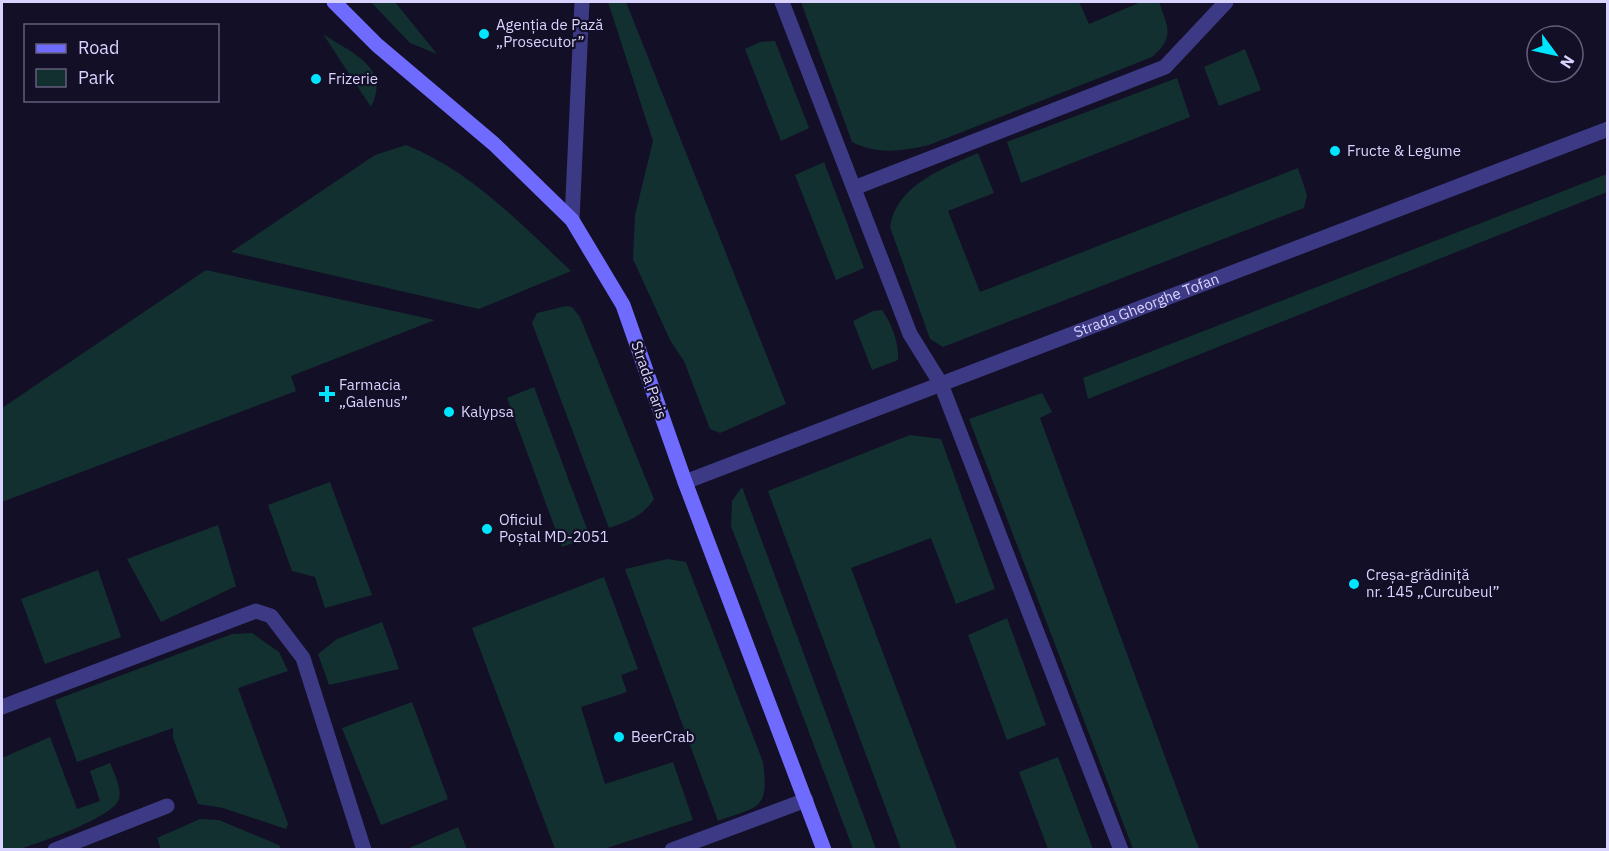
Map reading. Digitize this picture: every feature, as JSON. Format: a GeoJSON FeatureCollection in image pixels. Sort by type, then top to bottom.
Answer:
{"type":"FeatureCollection","features":[{"type":"Feature","properties":{"kind":"street","name":"Strada Paris"},"geometry":{"type":"LineString","coordinates":[[334,2],[377,45],[494,144],[572,220],[623,305],[685,482],[824,849]]}},
{"type":"Feature","properties":{"kind":"street"},"geometry":{"type":"LineString","coordinates":[[572,220],[582,2]]}},
{"type":"Feature","properties":{"kind":"street"},"geometry":{"type":"LineString","coordinates":[[782,2],[910,334],[941,384],[1120,849]]}},
{"type":"Feature","properties":{"kind":"street"},"geometry":{"type":"LineString","coordinates":[[854,188],[1165,67],[1226,2]]}},
{"type":"Feature","properties":{"kind":"street","name":"Strada Gheorghe Tofan"},"geometry":{"type":"LineString","coordinates":[[685,482],[1608,129]]}},
{"type":"Feature","properties":{"kind":"street"},"geometry":{"type":"LineString","coordinates":[[2,707],[256,612],[271,616],[303,658],[364,849]]}},
{"type":"Feature","properties":{"kind":"street"},"geometry":{"type":"LineString","coordinates":[[672,849],[806,800]]}},
{"type":"Feature","properties":{"kind":"street"},"geometry":{"type":"LineString","coordinates":[[55,849],[167,806]]}},
{"type":"Feature","properties":{"kind":"green space"},"geometry":{"type":"Polygon","coordinates":[[[371,2],[395,2],[437,54],[410,43],[371,2]]]}},
{"type":"Feature","properties":{"kind":"green space"},"geometry":{"type":"Polygon","coordinates":[[[608,2],[626,2],[786,404],[720,433],[710,429],[684,361],[670,340],[633,259],[635,215],[653,141],[608,2]]]}},
{"type":"Feature","properties":{"kind":"green space"},"geometry":{"type":"Polygon","coordinates":[[[801,2],[1079,2],[1089,24],[1141,2],[1159,2],[1168,32],[1164,44],[1152,57],[929,145],[900,150],[881,150],[852,142],[801,2]]]}},
{"type":"Feature","properties":{"kind":"green space"},"geometry":{"type":"Polygon","coordinates":[[[323,34],[356,55],[372,71],[376,81],[376,93],[371,107],[323,34]]]}},
{"type":"Feature","properties":{"kind":"green space"},"geometry":{"type":"Polygon","coordinates":[[[775,41],[809,128],[781,141],[745,49],[760,42],[775,41]]]}},
{"type":"Feature","properties":{"kind":"green space"},"geometry":{"type":"Polygon","coordinates":[[[1245,49],[1261,90],[1219,106],[1204,67],[1245,49]]]}},
{"type":"Feature","properties":{"kind":"green space"},"geometry":{"type":"Polygon","coordinates":[[[1177,78],[1190,117],[1021,183],[1007,142],[1177,78]]]}},
{"type":"Feature","properties":{"kind":"green space"},"geometry":{"type":"Polygon","coordinates":[[[406,145],[452,169],[494,200],[571,271],[479,309],[231,252],[375,155],[406,145]]]}},
{"type":"Feature","properties":{"kind":"green space"},"geometry":{"type":"Polygon","coordinates":[[[978,153],[994,193],[948,211],[980,292],[1298,168],[1307,195],[1304,208],[943,347],[930,339],[890,227],[894,212],[912,189],[937,172],[978,153]]]}},
{"type":"Feature","properties":{"kind":"green space"},"geometry":{"type":"Polygon","coordinates":[[[824,162],[864,268],[836,280],[795,175],[824,162]]]}},
{"type":"Feature","properties":{"kind":"green space"},"geometry":{"type":"Polygon","coordinates":[[[1607,174],[1607,192],[1088,399],[1083,378],[1607,174]]]}},
{"type":"Feature","properties":{"kind":"green space"},"geometry":{"type":"Polygon","coordinates":[[[206,270],[435,320],[291,376],[296,391],[2,502],[2,408],[206,270]]]}},
{"type":"Feature","properties":{"kind":"green space"},"geometry":{"type":"Polygon","coordinates":[[[566,306],[572,307],[580,317],[654,499],[639,514],[609,528],[532,323],[537,313],[566,306]]]}},
{"type":"Feature","properties":{"kind":"green space"},"geometry":{"type":"Polygon","coordinates":[[[882,310],[894,334],[898,360],[872,370],[853,321],[873,311],[882,310]]]}},
{"type":"Feature","properties":{"kind":"green space"},"geometry":{"type":"Polygon","coordinates":[[[534,387],[590,537],[562,547],[507,398],[534,387]]]}},
{"type":"Feature","properties":{"kind":"green space"},"geometry":{"type":"Polygon","coordinates":[[[1042,393],[1052,412],[1040,418],[1199,849],[1133,849],[969,419],[1042,393]]]}},
{"type":"Feature","properties":{"kind":"green space"},"geometry":{"type":"Polygon","coordinates":[[[910,435],[941,439],[995,589],[956,604],[931,538],[851,568],[957,849],[901,849],[768,491],[910,435]]]}},
{"type":"Feature","properties":{"kind":"green space"},"geometry":{"type":"Polygon","coordinates":[[[330,482],[372,595],[325,608],[315,577],[292,571],[268,505],[330,482]]]}},
{"type":"Feature","properties":{"kind":"green space"},"geometry":{"type":"Polygon","coordinates":[[[742,487],[876,849],[853,849],[731,526],[732,501],[742,487]]]}},
{"type":"Feature","properties":{"kind":"green space"},"geometry":{"type":"Polygon","coordinates":[[[218,525],[236,586],[161,622],[127,559],[218,525]]]}},
{"type":"Feature","properties":{"kind":"green space"},"geometry":{"type":"Polygon","coordinates":[[[668,559],[686,562],[763,762],[764,789],[758,804],[744,812],[718,821],[625,569],[668,559]]]}},
{"type":"Feature","properties":{"kind":"green space"},"geometry":{"type":"Polygon","coordinates":[[[98,570],[121,637],[45,664],[21,599],[98,570]]]}},
{"type":"Feature","properties":{"kind":"green space"},"geometry":{"type":"Polygon","coordinates":[[[604,577],[638,669],[621,675],[627,692],[581,707],[605,784],[673,762],[693,820],[604,849],[555,849],[472,628],[604,577]]]}},
{"type":"Feature","properties":{"kind":"green space"},"geometry":{"type":"Polygon","coordinates":[[[1007,618],[1046,725],[1007,740],[968,635],[1007,618]]]}},
{"type":"Feature","properties":{"kind":"green space"},"geometry":{"type":"Polygon","coordinates":[[[382,622],[399,669],[329,685],[318,654],[337,639],[382,622]]]}},
{"type":"Feature","properties":{"kind":"green space"},"geometry":{"type":"Polygon","coordinates":[[[252,633],[279,652],[288,671],[238,688],[288,824],[286,829],[223,808],[198,804],[173,738],[173,728],[77,762],[55,700],[232,634],[252,633]]]}},
{"type":"Feature","properties":{"kind":"green space"},"geometry":{"type":"Polygon","coordinates":[[[412,702],[448,799],[381,825],[342,728],[412,702]]]}},
{"type":"Feature","properties":{"kind":"green space"},"geometry":{"type":"Polygon","coordinates":[[[50,737],[77,809],[100,801],[90,771],[110,763],[119,785],[119,799],[104,814],[75,828],[20,849],[2,849],[2,758],[50,737]]]}},
{"type":"Feature","properties":{"kind":"green space"},"geometry":{"type":"Polygon","coordinates":[[[1058,757],[1093,849],[1048,849],[1019,772],[1058,757]]]}},
{"type":"Feature","properties":{"kind":"green space"},"geometry":{"type":"Polygon","coordinates":[[[200,819],[219,820],[279,845],[281,849],[161,849],[157,838],[200,819]]]}},
{"type":"Feature","properties":{"kind":"green space"},"geometry":{"type":"Polygon","coordinates":[[[458,827],[467,849],[407,849],[458,827]]]}},
{"type":"Feature","properties":{"kind":"place","name":"Agenția de Pază „Prosecutor”"},"geometry":{"type":"Point","coordinates":[484,34]}},
{"type":"Feature","properties":{"kind":"place","name":"Frizerie"},"geometry":{"type":"Point","coordinates":[316,79]}},
{"type":"Feature","properties":{"kind":"place","name":"Fructe & Legume"},"geometry":{"type":"Point","coordinates":[1335,151]}},
{"type":"Feature","properties":{"kind":"place","name":"Farmacia „Galenus”"},"geometry":{"type":"Point","coordinates":[327,394]}},
{"type":"Feature","properties":{"kind":"place","name":"Kalypsa"},"geometry":{"type":"Point","coordinates":[449,412]}},
{"type":"Feature","properties":{"kind":"place","name":"Oficiul Poștal MD-2051"},"geometry":{"type":"Point","coordinates":[487,529]}},
{"type":"Feature","properties":{"kind":"place","name":"Creșa-grădiniță nr. 145 „Curcubeul”"},"geometry":{"type":"Point","coordinates":[1354,584]}},
{"type":"Feature","properties":{"kind":"place","name":"BeerCrab"},"geometry":{"type":"Point","coordinates":[619,737]}}]}
